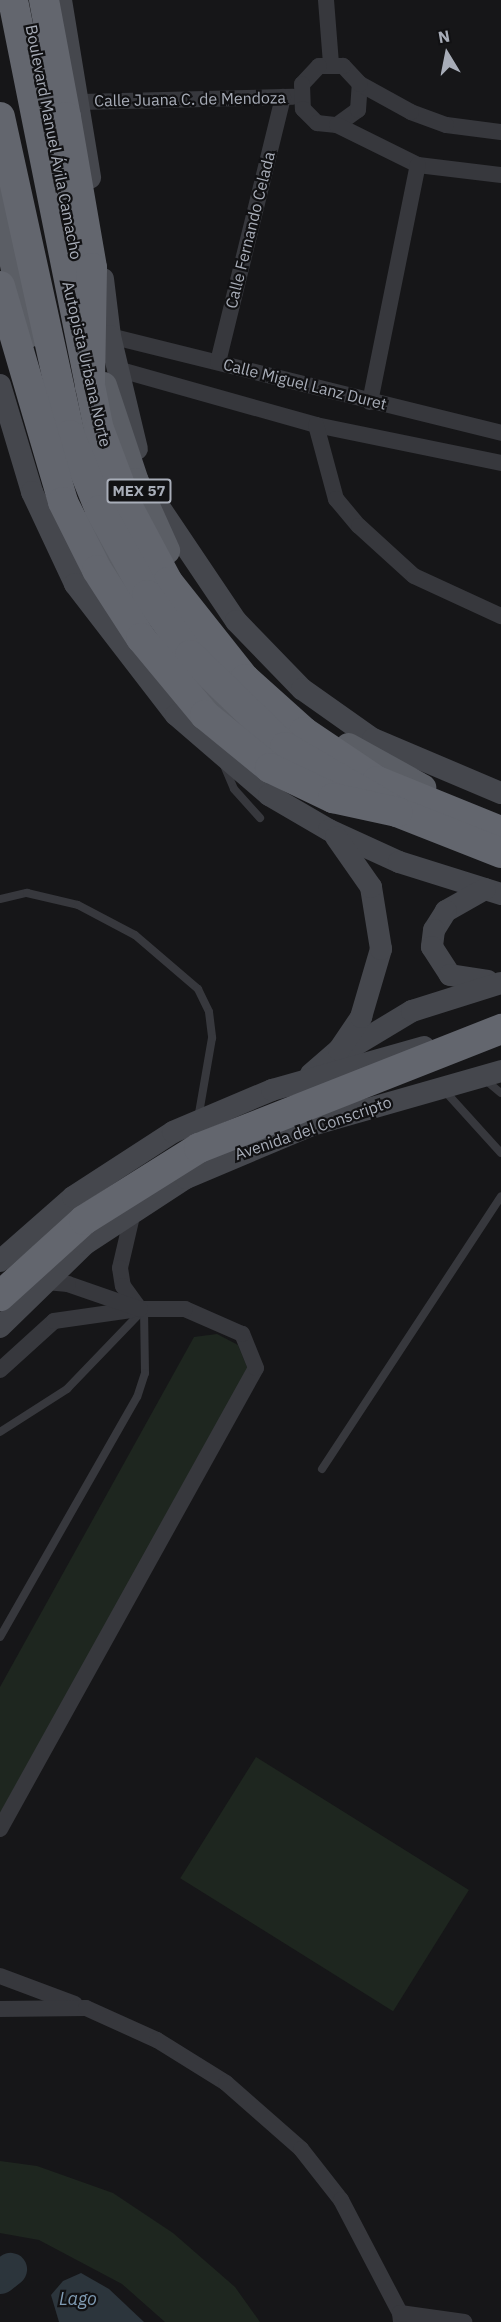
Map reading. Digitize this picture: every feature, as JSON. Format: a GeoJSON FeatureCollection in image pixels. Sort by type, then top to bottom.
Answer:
{"type":"FeatureCollection","features":[{"type":"Feature","properties":{"kind":"highway","name":"Autopista Urbana Norte"},"geometry":{"type":"LineString","coordinates":[[28,5],[89,238],[95,341],[90,386],[110,462],[148,548],[194,619],[245,679],[304,732],[376,781],[501,831]]}},
{"type":"Feature","properties":{"kind":"highway","name":"Boulevard Manuel Ávila Camacho"},"geometry":{"type":"LineString","coordinates":[[28,5],[102,381],[115,429],[161,542],[217,626],[287,700],[362,755],[429,791],[501,818]]}},
{"type":"Feature","properties":{"kind":"highway","name":"Autopista Urbana Norte"},"geometry":{"type":"LineString","coordinates":[[0,117],[70,435],[100,510],[147,595],[190,655],[261,726],[331,778],[397,812],[501,853]]}},
{"type":"Feature","properties":{"kind":"highway","name":"MEX 57"},"geometry":{"type":"LineString","coordinates":[[0,200],[23,318],[62,457],[126,590],[172,657],[219,708],[285,760],[364,812],[501,864]]}},
{"type":"Feature","properties":{"kind":"highway"},"geometry":{"type":"LineString","coordinates":[[0,286],[63,502],[97,570],[141,638],[206,715],[270,768],[333,798],[397,812]]}},
{"type":"Feature","properties":{"kind":"highway"},"geometry":{"type":"LineString","coordinates":[[0,1296],[84,1220],[199,1148],[501,1028]]}},
{"type":"Feature","properties":{"kind":"highway"},"geometry":{"type":"LineString","coordinates":[[69,1258],[94,1221],[125,1197],[234,1137],[403,1076],[501,1049]]}},
{"type":"Feature","properties":{"kind":"main road","name":"Boulevard Manuel Ávila Camacho"},"geometry":{"type":"LineString","coordinates":[[61,0],[81,102],[110,336],[132,435],[166,522],[236,621],[302,689],[373,739],[501,793]]}},
{"type":"Feature","properties":{"kind":"main road"},"geometry":{"type":"LineString","coordinates":[[0,385],[32,492],[75,584],[145,680],[221,757],[269,795],[329,830],[399,862],[493,891]]}},
{"type":"Feature","properties":{"kind":"main road"},"geometry":{"type":"LineString","coordinates":[[326,1063],[361,1017],[381,949],[371,887],[353,856],[329,830]]}},
{"type":"Feature","properties":{"kind":"main road"},"geometry":{"type":"LineString","coordinates":[[493,891],[446,911],[434,930],[432,947],[450,975],[501,982]]}},
{"type":"Feature","properties":{"kind":"main road"},"geometry":{"type":"LineString","coordinates":[[304,1080],[326,1063],[412,1011],[501,982]]}},
{"type":"Feature","properties":{"kind":"main road"},"geometry":{"type":"LineString","coordinates":[[0,1261],[73,1197],[198,1119],[304,1080],[501,1028]]}},
{"type":"Feature","properties":{"kind":"main road","name":"Avenida del Conscripto"},"geometry":{"type":"LineString","coordinates":[[0,1327],[69,1258],[135,1208],[274,1138],[440,1087],[491,1074]]}},
{"type":"Feature","properties":{"kind":"main road"},"geometry":{"type":"LineString","coordinates":[[234,1137],[274,1138]]}},
{"type":"Feature","properties":{"kind":"street"},"geometry":{"type":"LineString","coordinates":[[326,0],[331,64]]}},
{"type":"Feature","properties":{"kind":"street"},"geometry":{"type":"LineString","coordinates":[[501,132],[446,125],[360,84],[348,70],[331,64],[308,73],[291,97],[309,117],[337,125],[418,165],[501,175]]}},
{"type":"Feature","properties":{"kind":"street"},"geometry":{"type":"LineString","coordinates":[[337,125],[358,110],[360,84]]}},
{"type":"Feature","properties":{"kind":"street","name":"Calle Juana C. de Mendoza"},"geometry":{"type":"LineString","coordinates":[[81,102],[291,97]]}},
{"type":"Feature","properties":{"kind":"street","name":"Calle Fernando Celada"},"geometry":{"type":"LineString","coordinates":[[218,362],[291,97]]}},
{"type":"Feature","properties":{"kind":"street"},"geometry":{"type":"LineString","coordinates":[[370,402],[418,165]]}},
{"type":"Feature","properties":{"kind":"street","name":"Calle Miguel Lanz Duret"},"geometry":{"type":"LineString","coordinates":[[110,336],[501,433]]}},
{"type":"Feature","properties":{"kind":"street","name":"Calle Miguel Lanz Duret"},"geometry":{"type":"LineString","coordinates":[[117,369],[316,425],[501,464]]}},
{"type":"Feature","properties":{"kind":"street"},"geometry":{"type":"LineString","coordinates":[[316,425],[336,499],[359,526],[414,576],[501,616]]}},
{"type":"Feature","properties":{"kind":"street"},"geometry":{"type":"LineString","coordinates":[[135,1208],[121,1245],[120,1268],[123,1286],[142,1309]]}},
{"type":"Feature","properties":{"kind":"street"},"geometry":{"type":"LineString","coordinates":[[43,1282],[68,1284],[142,1309]]}},
{"type":"Feature","properties":{"kind":"street"},"geometry":{"type":"LineString","coordinates":[[0,1370],[54,1321],[142,1309],[185,1309],[242,1334],[256,1368],[0,1829]]}},
{"type":"Feature","properties":{"kind":"street"},"geometry":{"type":"LineString","coordinates":[[0,1976],[86,2008],[157,2040],[226,2083],[301,2149],[341,2200],[400,2318],[464,2322]]}},
{"type":"Feature","properties":{"kind":"street"},"geometry":{"type":"LineString","coordinates":[[0,2009],[86,2008]]}},
{"type":"Feature","properties":{"kind":"lane"},"geometry":{"type":"LineString","coordinates":[[221,757],[234,789],[260,818]]}},
{"type":"Feature","properties":{"kind":"lane"},"geometry":{"type":"LineString","coordinates":[[0,899],[27,893],[78,905],[135,934],[198,989],[209,1012],[212,1038],[198,1119]]}},
{"type":"Feature","properties":{"kind":"lane"},"geometry":{"type":"LineString","coordinates":[[491,1074],[501,1093]]}},
{"type":"Feature","properties":{"kind":"lane"},"geometry":{"type":"LineString","coordinates":[[440,1087],[501,1153]]}},
{"type":"Feature","properties":{"kind":"lane"},"geometry":{"type":"LineString","coordinates":[[322,1469],[501,1196]]}},
{"type":"Feature","properties":{"kind":"lane"},"geometry":{"type":"LineString","coordinates":[[0,1432],[67,1389],[142,1309]]}},
{"type":"Feature","properties":{"kind":"lane"},"geometry":{"type":"LineString","coordinates":[[0,1637],[137,1397],[144,1373],[142,1309]]}},
{"type":"Feature","properties":{"kind":"shaded area"},"geometry":{"type":"Polygon","coordinates":[[[217,1334],[238,1345],[250,1374],[0,1825],[0,1687],[194,1337],[217,1334]]]}},
{"type":"Feature","properties":{"kind":"shaded area"},"geometry":{"type":"Polygon","coordinates":[[[256,1757],[469,1890],[393,2011],[180,1878],[256,1757]]]}},
{"type":"Feature","properties":{"kind":"shaded area"},"geometry":{"type":"Polygon","coordinates":[[[0,2161],[37,2166],[113,2193],[173,2233],[235,2287],[260,2322],[165,2322],[122,2284],[39,2240],[0,2233],[0,2161]]]}},
{"type":"Feature","properties":{"kind":"water","name":"Lago"},"geometry":{"type":"Polygon","coordinates":[[[81,2273],[109,2289],[144,2322],[59,2322],[51,2295],[63,2281],[81,2273]]]}},
{"type":"Feature","properties":{"kind":"waterway"},"geometry":{"type":"LineString","coordinates":[[0,2277],[10,2269]]}}]}
